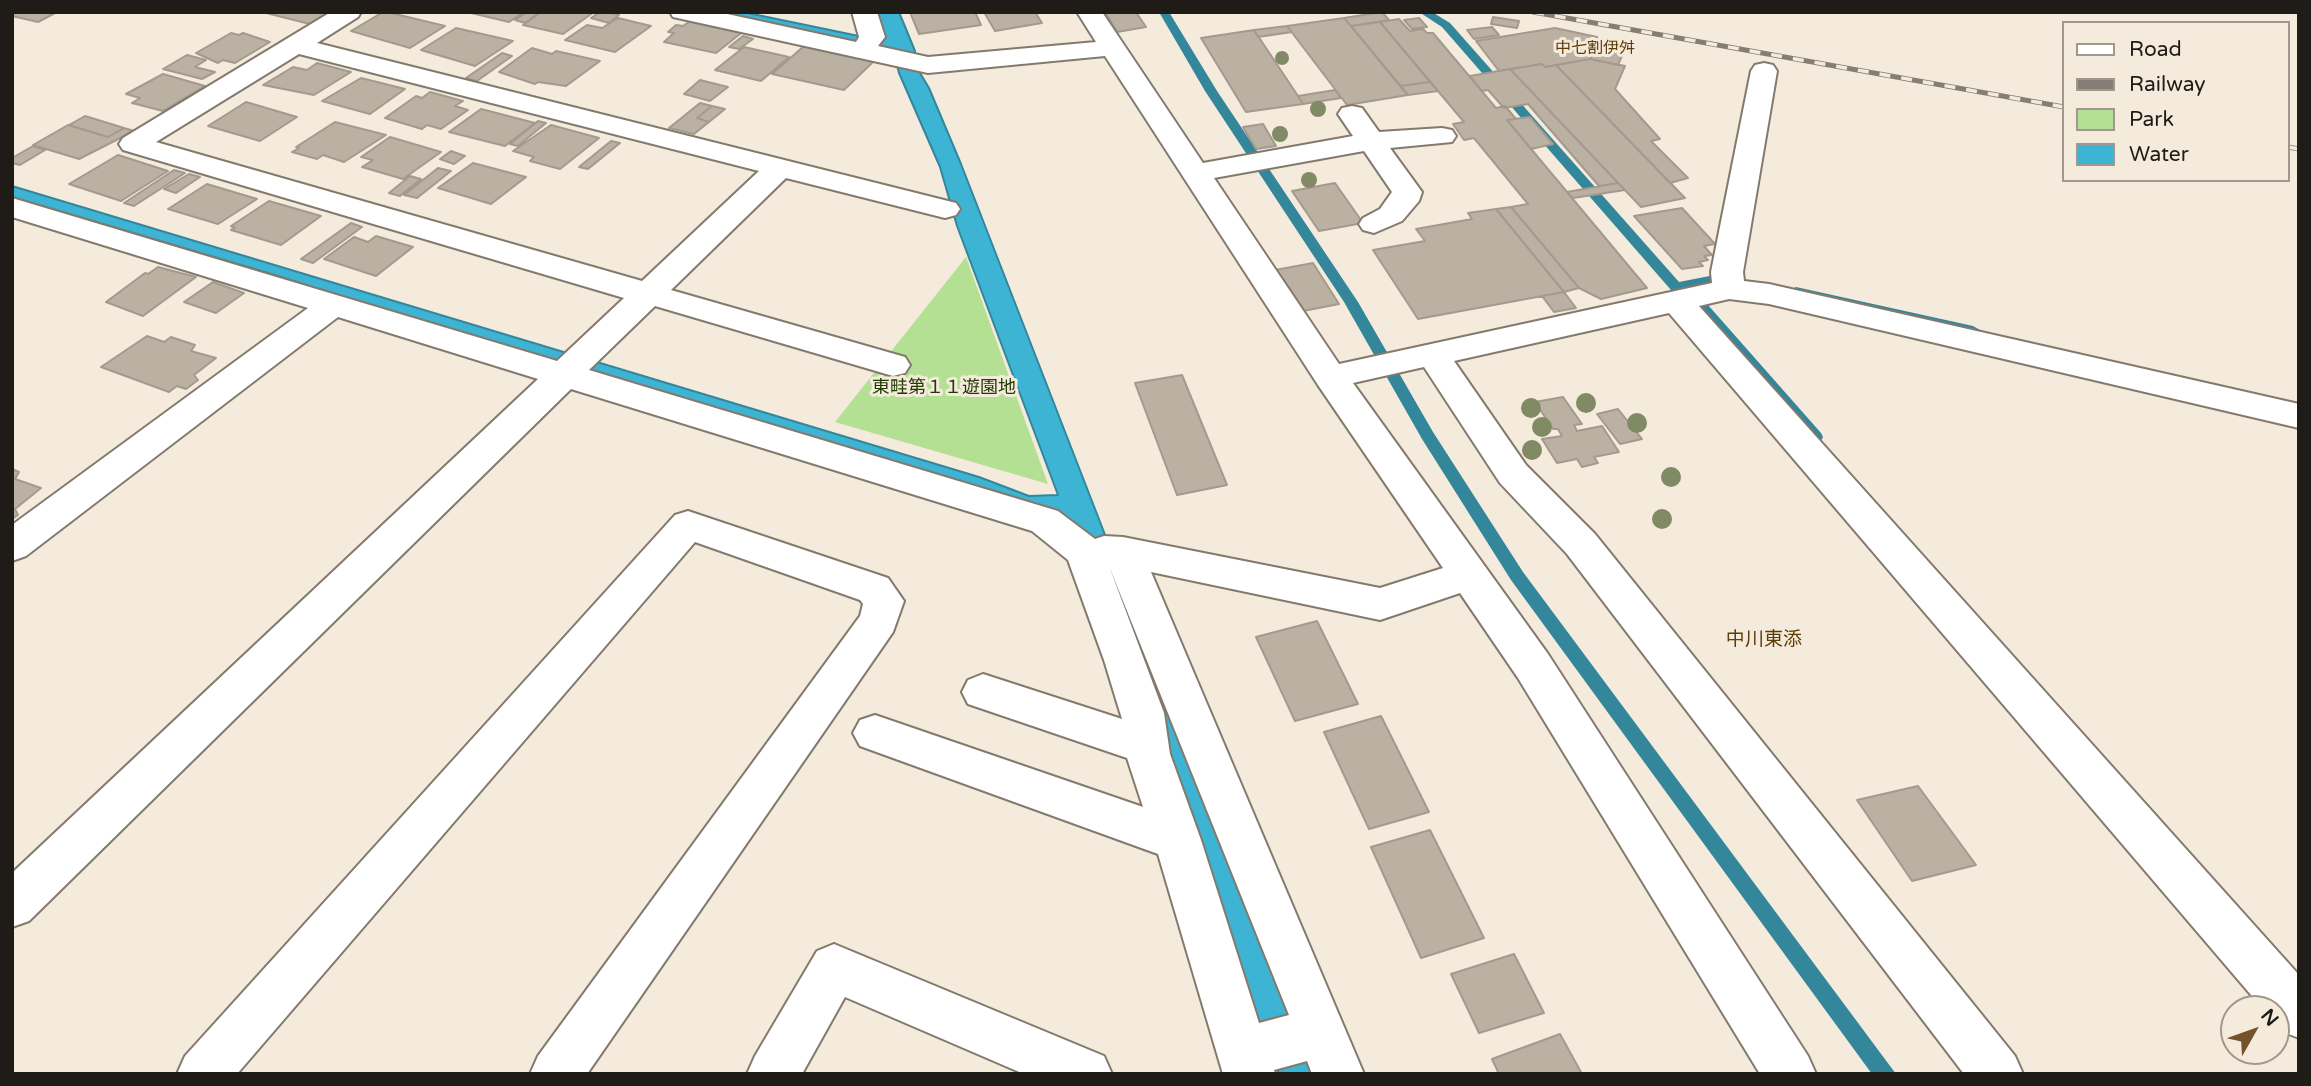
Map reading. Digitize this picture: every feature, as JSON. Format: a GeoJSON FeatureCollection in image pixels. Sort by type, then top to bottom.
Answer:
{"type":"FeatureCollection","features":[{"type":"Feature","properties":{"kind":"street"},"geometry":{"type":"LineString","coordinates":[[349,12],[133,144],[650,292],[893,365]]}},
{"type":"Feature","properties":{"kind":"street"},"geometry":{"type":"LineString","coordinates":[[682,12],[866,45],[894,58],[928,65],[1112,48]]}},
{"type":"Feature","properties":{"kind":"street"},"geometry":{"type":"LineString","coordinates":[[864,12],[866,45]]}},
{"type":"Feature","properties":{"kind":"street"},"geometry":{"type":"LineString","coordinates":[[1089,12],[1330,377],[1533,666],[1790,1074]]}},
{"type":"Feature","properties":{"kind":"street"},"geometry":{"type":"LineString","coordinates":[[296,45],[945,209]]}},
{"type":"Feature","properties":{"kind":"street"},"geometry":{"type":"LineString","coordinates":[[1707,290],[1741,193],[1763,71]]}},
{"type":"Feature","properties":{"kind":"street"},"geometry":{"type":"LineString","coordinates":[[1352,114],[1407,192],[1398,207],[1384,220],[1374,224]]}},
{"type":"Feature","properties":{"kind":"street"},"geometry":{"type":"LineString","coordinates":[[1196,173],[1371,141],[1442,136]]}},
{"type":"Feature","properties":{"kind":"street"},"geometry":{"type":"LineString","coordinates":[[12,905],[779,169]]}},
{"type":"Feature","properties":{"kind":"street"},"geometry":{"type":"LineString","coordinates":[[12,207],[334,304],[572,368],[1038,519],[1104,552],[1380,604],[1467,575]]}},
{"type":"Feature","properties":{"kind":"street"},"geometry":{"type":"LineString","coordinates":[[1330,377],[1707,290],[1769,294],[2299,416]]}},
{"type":"Feature","properties":{"kind":"street"},"geometry":{"type":"LineString","coordinates":[[1707,290],[2299,1013]]}},
{"type":"Feature","properties":{"kind":"street"},"geometry":{"type":"LineString","coordinates":[[12,546],[334,304]]}},
{"type":"Feature","properties":{"kind":"street"},"geometry":{"type":"LineString","coordinates":[[1402,361],[1581,544],[1997,1074]]}},
{"type":"Feature","properties":{"kind":"street"},"geometry":{"type":"LineString","coordinates":[[203,1074],[688,525],[874,589],[884,601],[880,621],[556,1074]]}},
{"type":"Feature","properties":{"kind":"street"},"geometry":{"type":"LineString","coordinates":[[1104,552],[1325,1046],[1252,1058],[1147,746],[1143,713],[1104,552]]}},
{"type":"Feature","properties":{"kind":"street"},"geometry":{"type":"LineString","coordinates":[[983,692],[1147,746]]}},
{"type":"Feature","properties":{"kind":"street"},"geometry":{"type":"LineString","coordinates":[[875,733],[1178,840]]}},
{"type":"Feature","properties":{"kind":"street"},"geometry":{"type":"LineString","coordinates":[[773,1074],[834,968],[1086,1074]]}},
{"type":"Feature","properties":{"kind":"green space","name":"東畦第１１遊園地"},"geometry":{"type":"Polygon","coordinates":[[[966,257],[1048,484],[835,422],[966,257]]]}},
{"type":"Feature","properties":{"kind":"water"},"geometry":{"type":"Polygon","coordinates":[[[704,12],[743,12],[883,41],[875,12],[899,12],[915,51],[917,68],[929,88],[961,164],[1116,563],[1323,1074],[1279,1074],[1217,915],[1081,535],[278,276],[12,197],[12,186],[979,477],[1029,496],[1058,495],[957,226],[940,167],[899,73],[894,55],[704,12]]]}},
{"type":"Feature","properties":{"kind":"building"},"geometry":{"type":"Polygon","coordinates":[[[12,12],[57,12],[38,22],[12,16],[12,12]]]}},
{"type":"Feature","properties":{"kind":"building"},"geometry":{"type":"Polygon","coordinates":[[[267,12],[329,12],[310,24],[267,12]]]}},
{"type":"Feature","properties":{"kind":"building"},"geometry":{"type":"Polygon","coordinates":[[[383,12],[445,26],[410,48],[351,31],[383,12]]]}},
{"type":"Feature","properties":{"kind":"building"},"geometry":{"type":"Polygon","coordinates":[[[467,12],[524,12],[509,22],[467,12]]]}},
{"type":"Feature","properties":{"kind":"building"},"geometry":{"type":"Polygon","coordinates":[[[527,12],[540,12],[525,23],[515,20],[527,12]]]}},
{"type":"Feature","properties":{"kind":"building"},"geometry":{"type":"Polygon","coordinates":[[[541,12],[594,12],[563,34],[523,25],[541,12]]]}},
{"type":"Feature","properties":{"kind":"building"},"geometry":{"type":"Polygon","coordinates":[[[600,12],[619,15],[609,23],[591,18],[600,12]]]}},
{"type":"Feature","properties":{"kind":"building"},"geometry":{"type":"Polygon","coordinates":[[[910,12],[975,12],[981,25],[919,34],[910,12]]]}},
{"type":"Feature","properties":{"kind":"building"},"geometry":{"type":"Polygon","coordinates":[[[984,12],[1035,12],[1042,23],[995,31],[984,12]]]}},
{"type":"Feature","properties":{"kind":"building"},"geometry":{"type":"Polygon","coordinates":[[[1105,12],[1136,12],[1146,27],[1117,32],[1105,12]]]}},
{"type":"Feature","properties":{"kind":"building"},"geometry":{"type":"Polygon","coordinates":[[[1382,12],[1389,20],[1351,26],[1344,18],[1382,12]]]}},
{"type":"Feature","properties":{"kind":"building"},"geometry":{"type":"Polygon","coordinates":[[[1493,17],[1519,21],[1517,28],[1491,24],[1493,17]]]}},
{"type":"Feature","properties":{"kind":"building"},"geometry":{"type":"Polygon","coordinates":[[[618,18],[651,26],[615,52],[565,40],[587,25],[602,28],[618,18]]]}},
{"type":"Feature","properties":{"kind":"building"},"geometry":{"type":"Polygon","coordinates":[[[1344,18],[1408,95],[1347,105],[1287,26],[1344,18]]]}},
{"type":"Feature","properties":{"kind":"building"},"geometry":{"type":"Polygon","coordinates":[[[1419,18],[1427,27],[1412,29],[1404,20],[1419,18]]]}},
{"type":"Feature","properties":{"kind":"building"},"geometry":{"type":"Polygon","coordinates":[[[693,19],[745,30],[716,53],[664,42],[674,33],[668,32],[676,25],[683,26],[693,19]]]}},
{"type":"Feature","properties":{"kind":"building"},"geometry":{"type":"Polygon","coordinates":[[[1399,19],[1410,31],[1423,29],[1427,33],[1433,33],[1496,108],[1505,106],[1516,119],[1507,120],[1647,288],[1601,299],[1579,288],[1511,207],[1528,204],[1474,138],[1464,140],[1453,124],[1464,122],[1380,22],[1399,19]]]}},
{"type":"Feature","properties":{"kind":"building"},"geometry":{"type":"Polygon","coordinates":[[[1380,22],[1430,82],[1400,86],[1351,26],[1380,22]]]}},
{"type":"Feature","properties":{"kind":"building"},"geometry":{"type":"Polygon","coordinates":[[[1287,26],[1292,32],[1258,37],[1254,30],[1287,26]]]}},
{"type":"Feature","properties":{"kind":"building"},"geometry":{"type":"Polygon","coordinates":[[[1492,27],[1499,35],[1474,39],[1467,30],[1492,27]]]}},
{"type":"Feature","properties":{"kind":"building"},"geometry":{"type":"Polygon","coordinates":[[[456,28],[513,41],[475,66],[421,50],[456,28]]]}},
{"type":"Feature","properties":{"kind":"building"},"geometry":{"type":"Polygon","coordinates":[[[1555,28],[1597,37],[1590,59],[1499,71],[1476,41],[1555,28]]]}},
{"type":"Feature","properties":{"kind":"building"},"geometry":{"type":"Polygon","coordinates":[[[1254,30],[1303,104],[1246,112],[1201,38],[1254,30]]]}},
{"type":"Feature","properties":{"kind":"building"},"geometry":{"type":"Polygon","coordinates":[[[231,33],[243,33],[270,42],[235,63],[223,60],[218,63],[196,53],[231,33]]]}},
{"type":"Feature","properties":{"kind":"building"},"geometry":{"type":"Polygon","coordinates":[[[743,36],[753,39],[739,49],[729,47],[743,36]]]}},
{"type":"Feature","properties":{"kind":"building"},"geometry":{"type":"Polygon","coordinates":[[[1598,40],[1626,46],[1618,65],[1590,59],[1598,40]]]}},
{"type":"Feature","properties":{"kind":"building"},"geometry":{"type":"Polygon","coordinates":[[[804,46],[874,61],[844,90],[772,74],[804,46]]]}},
{"type":"Feature","properties":{"kind":"building"},"geometry":{"type":"Polygon","coordinates":[[[744,47],[789,57],[761,81],[715,70],[744,47]]]}},
{"type":"Feature","properties":{"kind":"building"},"geometry":{"type":"Polygon","coordinates":[[[532,48],[552,54],[556,51],[600,61],[566,86],[538,82],[535,84],[499,72],[532,48]]]}},
{"type":"Feature","properties":{"kind":"building"},"geometry":{"type":"Polygon","coordinates":[[[502,53],[512,56],[477,81],[466,78],[502,53]]]}},
{"type":"Feature","properties":{"kind":"building"},"geometry":{"type":"Polygon","coordinates":[[[187,55],[206,60],[195,67],[215,72],[202,79],[163,69],[187,55]]]}},
{"type":"Feature","properties":{"kind":"building"},"geometry":{"type":"Polygon","coordinates":[[[1590,59],[1625,66],[1615,89],[1660,139],[1651,141],[1688,178],[1670,183],[1556,65],[1590,59]]]}},
{"type":"Feature","properties":{"kind":"building"},"geometry":{"type":"Polygon","coordinates":[[[317,63],[351,72],[314,95],[263,85],[293,67],[307,70],[317,63]]]}},
{"type":"Feature","properties":{"kind":"building"},"geometry":{"type":"Polygon","coordinates":[[[1542,64],[1545,67],[1556,65],[1685,198],[1641,207],[1510,69],[1542,64]]]}},
{"type":"Feature","properties":{"kind":"building"},"geometry":{"type":"Polygon","coordinates":[[[1510,69],[1618,183],[1599,186],[1528,104],[1504,108],[1488,90],[1482,91],[1470,76],[1510,69]]]}},
{"type":"Feature","properties":{"kind":"building"},"geometry":{"type":"Polygon","coordinates":[[[163,74],[205,86],[163,111],[132,103],[140,98],[126,94],[163,74]]]}},
{"type":"Feature","properties":{"kind":"building"},"geometry":{"type":"Polygon","coordinates":[[[361,78],[405,89],[370,114],[322,101],[361,78]]]}},
{"type":"Feature","properties":{"kind":"building"},"geometry":{"type":"Polygon","coordinates":[[[700,80],[728,87],[710,101],[684,94],[700,80]]]}},
{"type":"Feature","properties":{"kind":"building"},"geometry":{"type":"Polygon","coordinates":[[[1430,82],[1438,91],[1408,95],[1400,86],[1430,82]]]}},
{"type":"Feature","properties":{"kind":"building"},"geometry":{"type":"Polygon","coordinates":[[[1335,90],[1341,98],[1303,104],[1298,96],[1335,90]]]}},
{"type":"Feature","properties":{"kind":"building"},"geometry":{"type":"Polygon","coordinates":[[[430,92],[463,101],[455,106],[468,110],[441,129],[427,125],[422,129],[385,118],[416,96],[422,98],[430,92]]]}},
{"type":"Feature","properties":{"kind":"building"},"geometry":{"type":"Polygon","coordinates":[[[246,102],[297,117],[260,141],[208,126],[246,102]]]}},
{"type":"Feature","properties":{"kind":"building"},"geometry":{"type":"Polygon","coordinates":[[[700,103],[712,106],[697,118],[709,122],[694,134],[669,128],[700,103]]]}},
{"type":"Feature","properties":{"kind":"building"},"geometry":{"type":"Polygon","coordinates":[[[712,106],[725,109],[709,122],[697,118],[712,106]]]}},
{"type":"Feature","properties":{"kind":"building"},"geometry":{"type":"Polygon","coordinates":[[[481,109],[535,123],[505,146],[449,132],[481,109]]]}},
{"type":"Feature","properties":{"kind":"building"},"geometry":{"type":"Polygon","coordinates":[[[85,116],[124,128],[108,137],[69,125],[85,116]]]}},
{"type":"Feature","properties":{"kind":"building"},"geometry":{"type":"Polygon","coordinates":[[[1530,117],[1553,144],[1531,149],[1507,120],[1530,117]]]}},
{"type":"Feature","properties":{"kind":"building"},"geometry":{"type":"Polygon","coordinates":[[[538,121],[546,123],[518,146],[510,144],[538,121]]]}},
{"type":"Feature","properties":{"kind":"building"},"geometry":{"type":"Polygon","coordinates":[[[335,122],[386,135],[344,162],[323,155],[317,159],[292,152],[335,122]]]}},
{"type":"Feature","properties":{"kind":"building"},"geometry":{"type":"Polygon","coordinates":[[[1263,124],[1276,146],[1256,149],[1243,127],[1263,124]]]}},
{"type":"Feature","properties":{"kind":"building"},"geometry":{"type":"Polygon","coordinates":[[[68,125],[108,137],[124,128],[134,131],[79,159],[33,145],[68,125]]]}},
{"type":"Feature","properties":{"kind":"building"},"geometry":{"type":"Polygon","coordinates":[[[551,125],[599,138],[560,169],[530,161],[534,157],[513,151],[551,125]]]}},
{"type":"Feature","properties":{"kind":"building"},"geometry":{"type":"Polygon","coordinates":[[[390,137],[441,152],[403,179],[362,167],[373,160],[361,157],[390,137]]]}},
{"type":"Feature","properties":{"kind":"building"},"geometry":{"type":"Polygon","coordinates":[[[611,141],[620,143],[588,169],[579,167],[611,141]]]}},
{"type":"Feature","properties":{"kind":"building"},"geometry":{"type":"Polygon","coordinates":[[[33,146],[45,150],[20,165],[12,163],[12,158],[33,146]]]}},
{"type":"Feature","properties":{"kind":"building"},"geometry":{"type":"Polygon","coordinates":[[[451,151],[465,156],[454,164],[440,159],[451,151]]]}},
{"type":"Feature","properties":{"kind":"building"},"geometry":{"type":"Polygon","coordinates":[[[118,155],[168,171],[121,201],[69,184],[118,155]]]}},
{"type":"Feature","properties":{"kind":"building"},"geometry":{"type":"Polygon","coordinates":[[[473,163],[526,177],[491,204],[438,188],[473,163]]]}},
{"type":"Feature","properties":{"kind":"building"},"geometry":{"type":"Polygon","coordinates":[[[438,168],[451,171],[417,198],[404,195],[438,168]]]}},
{"type":"Feature","properties":{"kind":"building"},"geometry":{"type":"Polygon","coordinates":[[[174,170],[185,173],[134,206],[124,203],[174,170]]]}},
{"type":"Feature","properties":{"kind":"building"},"geometry":{"type":"Polygon","coordinates":[[[189,174],[200,177],[176,193],[164,189],[189,174]]]}},
{"type":"Feature","properties":{"kind":"building"},"geometry":{"type":"Polygon","coordinates":[[[410,176],[421,179],[400,196],[389,193],[410,176]]]}},
{"type":"Feature","properties":{"kind":"building"},"geometry":{"type":"Polygon","coordinates":[[[1335,183],[1363,223],[1319,231],[1292,191],[1335,183]]]}},
{"type":"Feature","properties":{"kind":"building"},"geometry":{"type":"Polygon","coordinates":[[[1618,183],[1625,190],[1573,198],[1567,192],[1618,183]]]}},
{"type":"Feature","properties":{"kind":"building"},"geometry":{"type":"Polygon","coordinates":[[[207,184],[257,199],[218,224],[168,209],[207,184]]]}},
{"type":"Feature","properties":{"kind":"building"},"geometry":{"type":"Polygon","coordinates":[[[269,201],[321,216],[281,245],[231,230],[235,228],[231,226],[269,201]]]}},
{"type":"Feature","properties":{"kind":"building"},"geometry":{"type":"Polygon","coordinates":[[[1511,207],[1579,288],[1564,292],[1496,209],[1511,207]]]}},
{"type":"Feature","properties":{"kind":"building"},"geometry":{"type":"Polygon","coordinates":[[[1682,208],[1715,244],[1704,246],[1712,255],[1704,256],[1708,260],[1699,262],[1703,266],[1682,269],[1634,216],[1682,208]]]}},
{"type":"Feature","properties":{"kind":"building"},"geometry":{"type":"Polygon","coordinates":[[[1496,209],[1564,292],[1418,319],[1373,250],[1425,241],[1416,229],[1472,219],[1468,213],[1496,209]]]}},
{"type":"Feature","properties":{"kind":"building"},"geometry":{"type":"Polygon","coordinates":[[[351,223],[362,227],[313,263],[301,259],[351,223]]]}},
{"type":"Feature","properties":{"kind":"building"},"geometry":{"type":"Polygon","coordinates":[[[376,236],[413,247],[376,276],[324,259],[354,237],[368,242],[376,236]]]}},
{"type":"Feature","properties":{"kind":"building"},"geometry":{"type":"Polygon","coordinates":[[[1313,263],[1339,304],[1298,312],[1275,270],[1313,263]]]}},
{"type":"Feature","properties":{"kind":"building"},"geometry":{"type":"Polygon","coordinates":[[[158,267],[196,277],[143,316],[106,302],[145,273],[148,274],[158,267]]]}},
{"type":"Feature","properties":{"kind":"building"},"geometry":{"type":"Polygon","coordinates":[[[213,282],[244,293],[216,313],[184,302],[213,282]]]}},
{"type":"Feature","properties":{"kind":"building"},"geometry":{"type":"Polygon","coordinates":[[[1564,292],[1576,308],[1554,312],[1542,296],[1564,292]]]}},
{"type":"Feature","properties":{"kind":"building"},"geometry":{"type":"Polygon","coordinates":[[[147,336],[164,342],[171,337],[195,345],[191,351],[216,358],[194,375],[198,380],[186,389],[177,386],[169,392],[101,367],[147,336]]]}},
{"type":"Feature","properties":{"kind":"building"},"geometry":{"type":"Polygon","coordinates":[[[1182,375],[1227,485],[1177,495],[1135,383],[1182,375]]]}},
{"type":"Feature","properties":{"kind":"building"},"geometry":{"type":"Polygon","coordinates":[[[1563,397],[1582,424],[1574,425],[1577,431],[1602,426],[1619,452],[1594,457],[1598,463],[1582,467],[1577,459],[1557,463],[1542,439],[1562,436],[1558,429],[1553,429],[1535,402],[1563,397]]]}},
{"type":"Feature","properties":{"kind":"building"},"geometry":{"type":"Polygon","coordinates":[[[1618,409],[1642,439],[1620,444],[1597,414],[1618,409]]]}},
{"type":"Feature","properties":{"kind":"building"},"geometry":{"type":"Polygon","coordinates":[[[12,469],[19,472],[15,479],[41,488],[15,509],[18,515],[12,519],[12,469]]]}},
{"type":"Feature","properties":{"kind":"building"},"geometry":{"type":"Polygon","coordinates":[[[1317,621],[1358,704],[1295,721],[1256,637],[1317,621]]]}},
{"type":"Feature","properties":{"kind":"building"},"geometry":{"type":"Polygon","coordinates":[[[1381,716],[1429,812],[1369,829],[1324,732],[1381,716]]]}},
{"type":"Feature","properties":{"kind":"building"},"geometry":{"type":"Polygon","coordinates":[[[1918,786],[1976,865],[1912,881],[1857,800],[1918,786]]]}},
{"type":"Feature","properties":{"kind":"building"},"geometry":{"type":"Polygon","coordinates":[[[1430,830],[1484,938],[1421,958],[1371,847],[1430,830]]]}},
{"type":"Feature","properties":{"kind":"building"},"geometry":{"type":"Polygon","coordinates":[[[1514,954],[1544,1013],[1479,1033],[1451,974],[1514,954]]]}},
{"type":"Feature","properties":{"kind":"building"},"geometry":{"type":"Polygon","coordinates":[[[1560,1034],[1582,1074],[1499,1074],[1492,1059],[1560,1034]]]}},
{"type":"Feature","properties":{"kind":"waterway"},"geometry":{"type":"LineString","coordinates":[[1164,12],[1211,91],[1351,302],[1427,435],[1517,576],[1885,1074]]}},
{"type":"Feature","properties":{"kind":"waterway"},"geometry":{"type":"LineString","coordinates":[[1424,12],[1446,25],[1676,287]]}},
{"type":"Feature","properties":{"kind":"waterway"},"geometry":{"type":"LineString","coordinates":[[1676,287],[1720,278],[1733,280]]}},
{"type":"Feature","properties":{"kind":"waterway"},"geometry":{"type":"LineString","coordinates":[[1676,287],[1703,308],[1816,437]]}},
{"type":"Feature","properties":{"kind":"waterway"},"geometry":{"type":"LineString","coordinates":[[1796,291],[1973,330]]}},
{"type":"Feature","properties":{"kind":"railway"},"geometry":{"type":"LineString","coordinates":[[1533,12],[2062,107]]}},
{"type":"Feature","properties":{"kind":"railway"},"geometry":{"type":"LineString","coordinates":[[2290,147],[2299,149]]}},
{"type":"Feature","properties":{"kind":"district","name":"中七割伊舛"},"geometry":{"type":"Point","coordinates":[1595,49]}},
{"type":"Feature","properties":{"kind":"district","name":"中川東添"},"geometry":{"type":"Point","coordinates":[1764,640]}}]}
